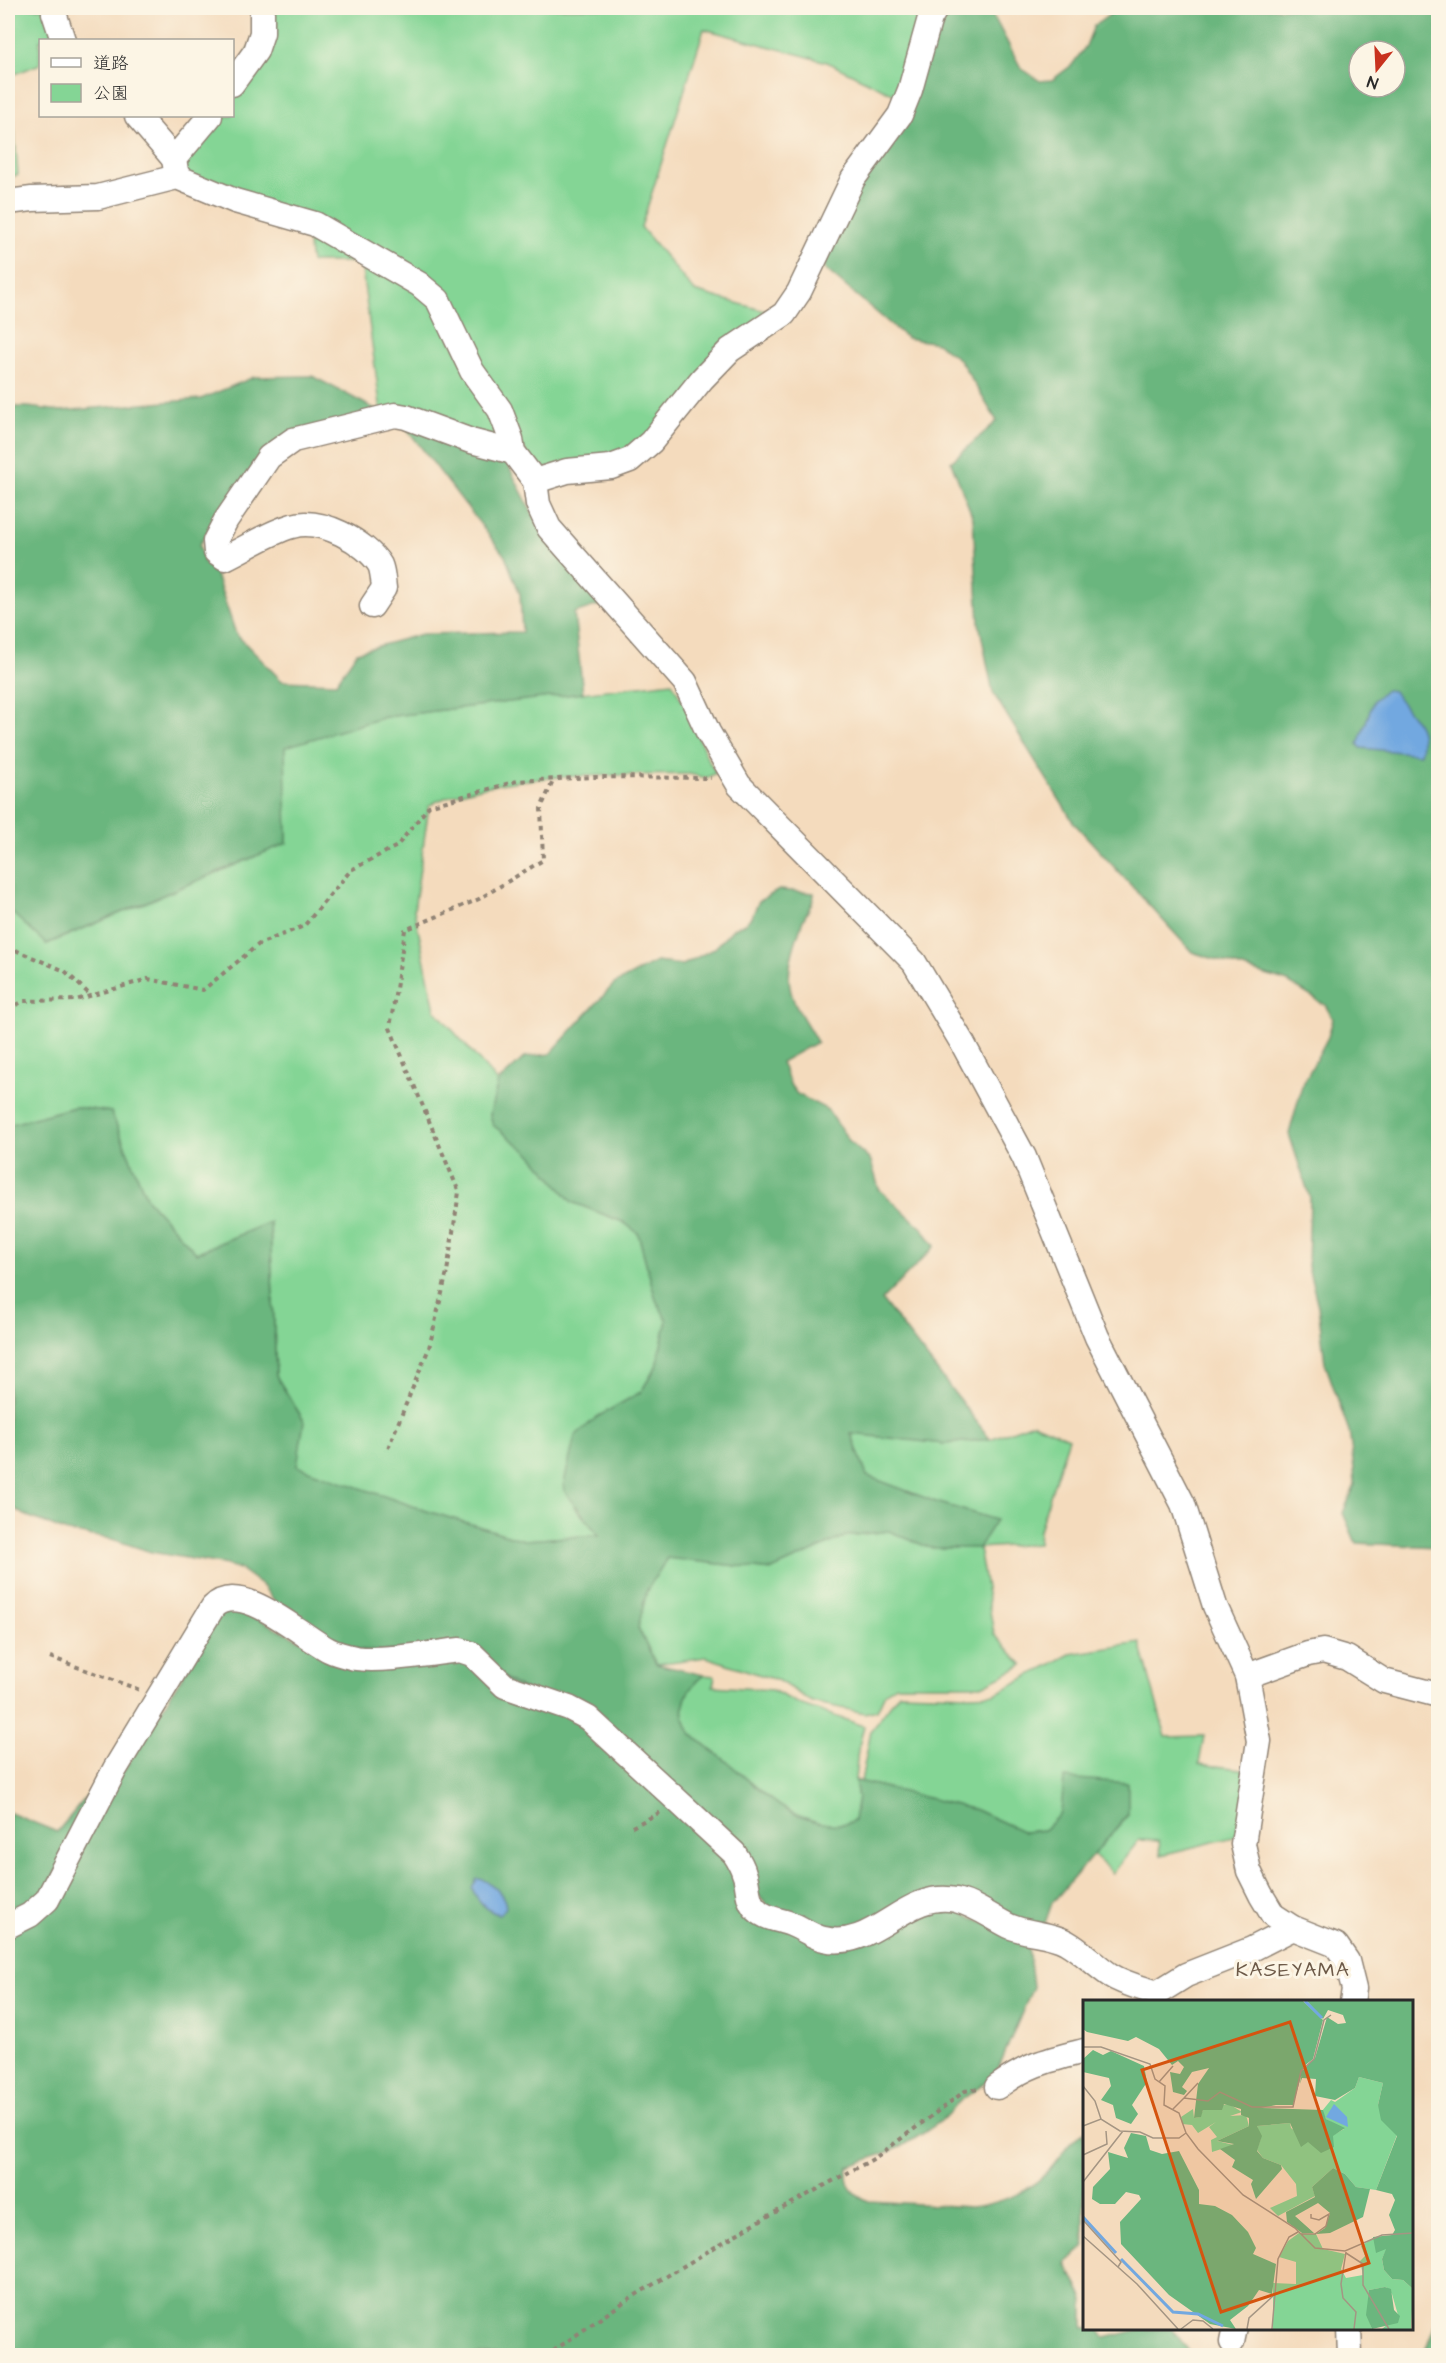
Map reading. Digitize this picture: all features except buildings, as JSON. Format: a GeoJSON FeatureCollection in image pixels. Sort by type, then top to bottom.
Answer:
{"type":"FeatureCollection","features":[{"type":"Feature","properties":{"kind":"street"},"geometry":{"type":"LineString","coordinates":[[56,8],[54,13],[63,39]]}},
{"type":"Feature","properties":{"kind":"street"},"geometry":{"type":"LineString","coordinates":[[234,81],[256,51],[262,33],[262,8]]}},
{"type":"Feature","properties":{"kind":"street"},"geometry":{"type":"LineString","coordinates":[[535,481],[567,471],[611,467],[630,460],[651,442],[702,379],[730,350],[784,314],[799,292],[853,179],[900,115],[910,90],[930,18],[936,8]]}},
{"type":"Feature","properties":{"kind":"street"},"geometry":{"type":"LineString","coordinates":[[138,117],[176,168],[235,201],[315,224],[426,289],[438,300],[472,371],[500,410],[511,439],[513,452],[535,481],[538,504],[549,528],[685,682],[739,785],[804,853],[874,919],[915,962],[963,1044],[1024,1157],[1097,1337],[1183,1504],[1215,1606],[1247,1676],[1259,1741],[1243,1844],[1250,1871],[1273,1915],[1293,1928],[1336,1945],[1347,1961],[1354,1989],[1352,2000]]}},
{"type":"Feature","properties":{"kind":"street"},"geometry":{"type":"LineString","coordinates":[[8,202],[98,197],[176,168],[209,117]]}},
{"type":"Feature","properties":{"kind":"street"},"geometry":{"type":"LineString","coordinates":[[372,606],[384,588],[381,568],[369,550],[346,536],[317,525],[293,525],[225,558],[216,552],[214,541],[269,457],[293,440],[395,415],[471,441],[513,452]]}},
{"type":"Feature","properties":{"kind":"street"},"geometry":{"type":"LineString","coordinates":[[8,1926],[30,1915],[47,1900],[105,1787],[213,1608],[224,1599],[236,1599],[273,1613],[316,1642],[342,1655],[369,1659],[460,1650],[472,1654],[505,1686],[569,1708],[588,1718],[734,1853],[745,1873],[748,1897],[756,1910],[763,1915],[790,1923],[824,1940],[858,1937],[872,1932],[917,1904],[934,1898],[953,1899],[978,1908],[1007,1925],[1065,1942],[1112,1976],[1154,1997],[1186,1975],[1252,1949],[1293,1928]]}},
{"type":"Feature","properties":{"kind":"street"},"geometry":{"type":"LineString","coordinates":[[1247,1676],[1308,1654],[1323,1651],[1347,1658],[1384,1682],[1438,1695]]}},
{"type":"Feature","properties":{"kind":"street"},"geometry":{"type":"LineString","coordinates":[[997,2087],[1018,2071],[1040,2062],[1083,2051]]}},
{"type":"Feature","properties":{"kind":"street"},"geometry":{"type":"LineString","coordinates":[[1348,2330],[1350,2355]]}},
{"type":"Feature","properties":{"kind":"path"},"geometry":{"type":"LineString","coordinates":[[8,1009],[24,1001],[76,1000],[148,979],[203,990],[259,944],[304,926],[351,870],[397,846],[429,806],[516,781],[595,777],[707,778],[733,776]]}},
{"type":"Feature","properties":{"kind":"path"},"geometry":{"type":"LineString","coordinates":[[388,1448],[429,1348],[447,1272],[459,1192],[390,1028],[405,930],[479,899],[543,860],[541,808],[554,779]]}},
{"type":"Feature","properties":{"kind":"path"},"geometry":{"type":"LineString","coordinates":[[8,945],[65,971],[90,996]]}},
{"type":"Feature","properties":{"kind":"path"},"geometry":{"type":"LineString","coordinates":[[51,1657],[159,1698]]}},
{"type":"Feature","properties":{"kind":"path"},"geometry":{"type":"LineString","coordinates":[[632,1827],[680,1802]]}},
{"type":"Feature","properties":{"kind":"path"},"geometry":{"type":"LineString","coordinates":[[546,2355],[624,2302],[750,2226],[875,2158],[965,2091],[997,2087]]}},
{"type":"Feature","properties":{"kind":"green space"},"geometry":{"type":"Polygon","coordinates":[[[8,8],[61,8],[68,39],[39,39],[39,64],[10,76],[18,175],[8,178],[8,8]]]}},
{"type":"Feature","properties":{"kind":"green space"},"geometry":{"type":"Polygon","coordinates":[[[266,8],[930,8],[903,99],[827,62],[704,29],[641,227],[694,291],[776,314],[631,452],[536,470],[434,288],[180,171],[211,117],[234,117],[234,86],[266,8]]]}},
{"type":"Feature","properties":{"kind":"green space"},"geometry":{"type":"Polygon","coordinates":[[[948,8],[985,8],[995,19],[1021,68],[1040,81],[1052,80],[1072,65],[1086,46],[1094,26],[1119,8],[1438,8],[1438,1547],[1356,1543],[1343,1513],[1355,1485],[1349,1431],[1325,1363],[1318,1306],[1308,1267],[1310,1198],[1289,1134],[1302,1086],[1328,1037],[1333,1019],[1325,1005],[1288,982],[1192,952],[1074,823],[993,693],[979,623],[973,518],[951,462],[997,421],[960,360],[937,343],[907,338],[824,268],[825,253],[938,20],[948,8]]]}},
{"type":"Feature","properties":{"kind":"green space"},"geometry":{"type":"Polygon","coordinates":[[[311,226],[427,295],[505,440],[381,412],[361,262],[311,262],[307,234],[311,226]]]}},
{"type":"Feature","properties":{"kind":"green space"},"geometry":{"type":"Polygon","coordinates":[[[312,376],[381,412],[262,454],[199,545],[204,562],[216,575],[236,634],[282,681],[336,683],[357,652],[422,634],[522,632],[520,594],[505,556],[403,424],[507,463],[541,530],[605,603],[574,613],[583,693],[385,717],[285,747],[287,843],[46,944],[8,909],[8,407],[61,411],[201,399],[254,377],[312,376]]]}},
{"type":"Feature","properties":{"kind":"green space"},"geometry":{"type":"Polygon","coordinates":[[[672,682],[690,715],[707,758],[716,773],[707,778],[689,774],[550,778],[468,791],[429,806],[414,910],[435,1010],[498,1082],[490,1114],[493,1125],[532,1155],[572,1202],[623,1222],[638,1233],[656,1300],[667,1320],[656,1367],[641,1392],[597,1417],[574,1506],[599,1535],[524,1540],[427,1511],[296,1466],[304,1421],[276,1376],[270,1222],[196,1253],[147,1199],[111,1112],[74,1107],[8,1125],[8,909],[47,944],[287,843],[284,747],[385,717],[672,682]]]}},
{"type":"Feature","properties":{"kind":"green space"},"geometry":{"type":"Polygon","coordinates":[[[779,890],[814,893],[796,939],[789,984],[799,1011],[817,1042],[781,1062],[797,1094],[828,1110],[850,1142],[871,1161],[879,1189],[922,1228],[935,1246],[882,1300],[990,1439],[945,1444],[851,1434],[867,1476],[936,1502],[996,1520],[978,1548],[930,1548],[889,1531],[846,1536],[772,1570],[667,1558],[647,1590],[638,1628],[656,1664],[704,1675],[689,1691],[684,1705],[684,1720],[693,1735],[778,1804],[810,1820],[838,1824],[854,1820],[858,1798],[855,1780],[976,1810],[1024,1832],[1044,1830],[1061,1813],[1064,1778],[1128,1783],[1128,1814],[1052,1903],[1043,1929],[968,1897],[845,1934],[773,1912],[634,1755],[507,1680],[474,1648],[359,1652],[284,1613],[262,1585],[240,1569],[151,1552],[112,1539],[67,1532],[25,1515],[8,1505],[8,1125],[75,1107],[111,1112],[147,1199],[196,1253],[270,1222],[276,1376],[304,1421],[297,1466],[427,1511],[524,1540],[599,1535],[565,1492],[564,1483],[575,1436],[597,1417],[641,1392],[656,1367],[667,1320],[656,1300],[638,1233],[623,1222],[572,1202],[532,1155],[493,1125],[490,1114],[498,1082],[525,1057],[550,1054],[614,984],[656,962],[683,965],[715,948],[734,928],[746,923],[759,901],[779,890]]]}},
{"type":"Feature","properties":{"kind":"green space"},"geometry":{"type":"Polygon","coordinates":[[[1033,1423],[1069,1438],[1039,1530],[1038,1544],[979,1548],[994,1634],[1023,1665],[984,1685],[895,1685],[885,1693],[877,1710],[865,1713],[812,1702],[779,1681],[706,1657],[656,1664],[638,1627],[647,1590],[667,1558],[772,1570],[846,1536],[889,1531],[930,1548],[995,1520],[936,1502],[867,1476],[851,1433],[945,1444],[990,1439],[1033,1423]]]}},
{"type":"Feature","properties":{"kind":"green space"},"geometry":{"type":"Polygon","coordinates":[[[227,1604],[315,1647],[459,1655],[568,1713],[732,1858],[750,1908],[823,1944],[933,1903],[1027,1938],[1033,1987],[995,2076],[960,2101],[941,2121],[901,2147],[848,2167],[847,2179],[854,2193],[869,2201],[971,2207],[983,2205],[1018,2194],[1029,2187],[1048,2172],[1072,2142],[1083,2133],[1083,2249],[1066,2263],[1083,2298],[1083,2330],[1100,2330],[1105,2338],[1138,2330],[1173,2330],[1192,2355],[8,2355],[8,1934],[92,1822],[227,1604]]]}},
{"type":"Feature","properties":{"kind":"green space"},"geometry":{"type":"Polygon","coordinates":[[[1140,1643],[1166,1737],[1204,1736],[1199,1764],[1249,1770],[1238,1836],[1161,1855],[1159,1841],[1139,1840],[1113,1873],[1093,1855],[1128,1815],[1061,1813],[1044,1830],[1024,1832],[976,1810],[861,1782],[871,1730],[899,1693],[995,1694],[1070,1654],[1140,1643]]]}},
{"type":"Feature","properties":{"kind":"green space"},"geometry":{"type":"Polygon","coordinates":[[[704,1675],[715,1676],[713,1686],[772,1690],[799,1704],[864,1726],[858,1750],[855,1780],[858,1798],[854,1820],[847,1823],[829,1824],[810,1820],[785,1809],[693,1735],[684,1720],[684,1705],[693,1685],[704,1675]]]}},
{"type":"Feature","properties":{"kind":"green space"},"geometry":{"type":"Polygon","coordinates":[[[98,1783],[44,1895],[8,1920],[8,1812],[57,1832],[98,1783]]]}},
{"type":"Feature","properties":{"kind":"green space"},"geometry":{"type":"Polygon","coordinates":[[[1438,2315],[1438,2355],[1424,2355],[1424,2354],[1438,2315]]]}},
{"type":"Feature","properties":{"kind":"water"},"geometry":{"type":"Polygon","coordinates":[[[1386,690],[1394,691],[1419,727],[1422,734],[1420,754],[1361,748],[1358,744],[1374,700],[1386,690]]]}},
{"type":"Feature","properties":{"kind":"water"},"geometry":{"type":"Polygon","coordinates":[[[477,1879],[487,1882],[500,1893],[506,1908],[499,1914],[482,1904],[476,1896],[472,1887],[477,1879]]]}},
{"type":"Feature","properties":{"kind":"district","name":"KASEYAMA"},"geometry":{"type":"Point","coordinates":[1293,1970]}}]}
